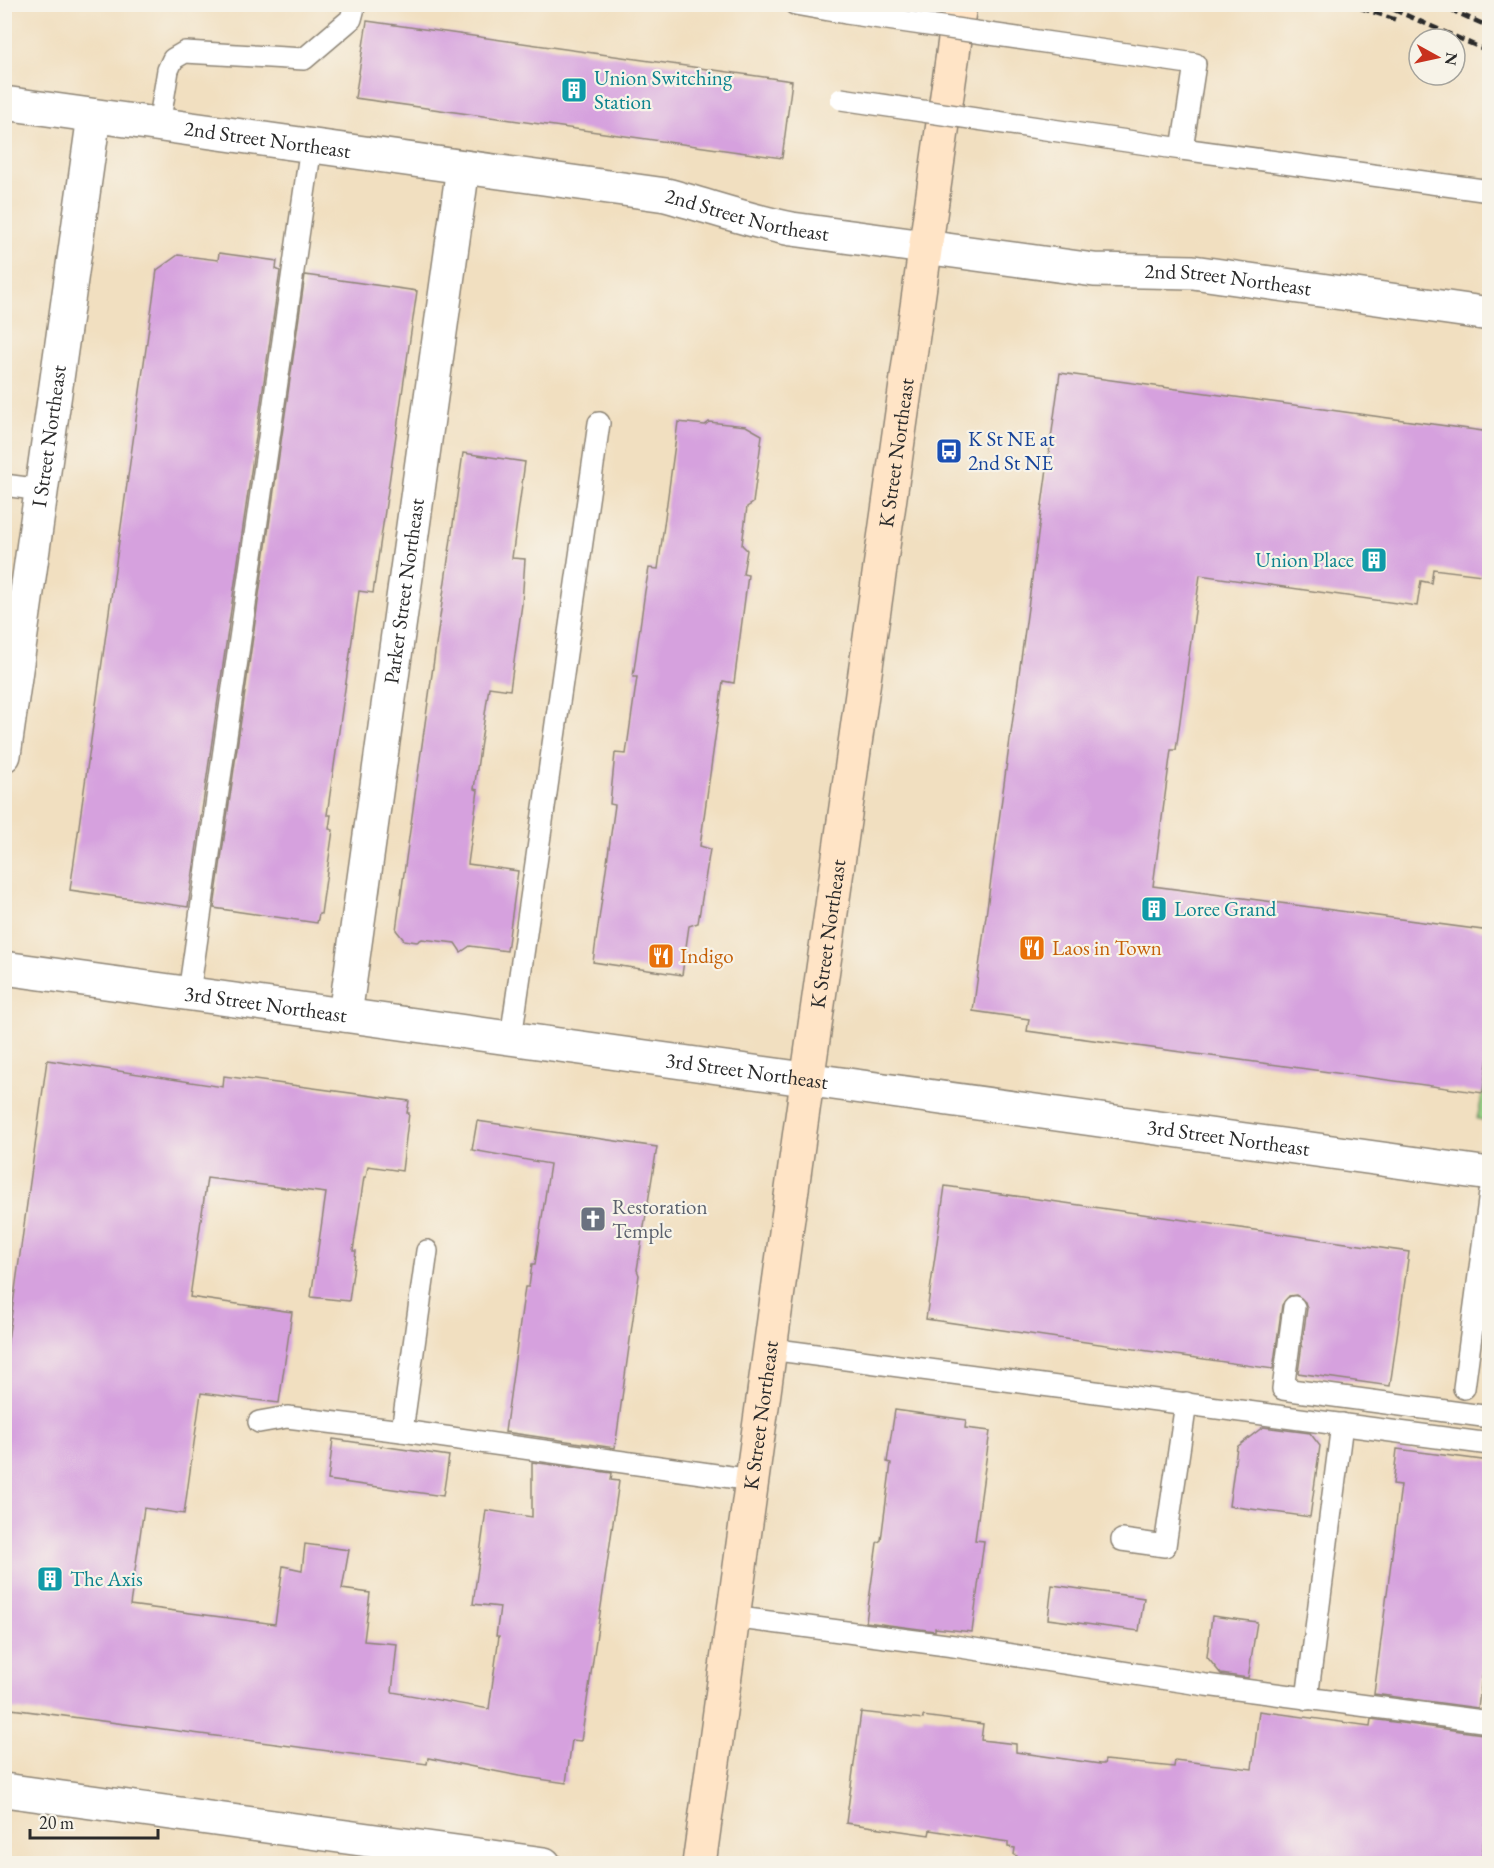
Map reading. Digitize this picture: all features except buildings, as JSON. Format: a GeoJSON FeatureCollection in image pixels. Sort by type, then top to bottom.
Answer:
{"type":"FeatureCollection","features":[{"type":"Feature","properties":{"kind":"main road","name":"K Street Northeast"},"geometry":{"type":"LineString","coordinates":[[699,1863],[960,4]]}},
{"type":"Feature","properties":{"kind":"street","name":"2nd Street Northeast"},"geometry":{"type":"LineString","coordinates":[[4,103],[666,195],[760,223],[792,229],[1094,270],[1193,272],[1490,314]]}},
{"type":"Feature","properties":{"kind":"street","name":"I Street Northeast"},"geometry":{"type":"LineString","coordinates":[[4,755],[15,606],[41,490],[94,116]]}},
{"type":"Feature","properties":{"kind":"street","name":"Parker Street Northeast"},"geometry":{"type":"LineString","coordinates":[[345,1015],[463,167]]}},
{"type":"Feature","properties":{"kind":"street","name":"3rd Street Northeast"},"geometry":{"type":"LineString","coordinates":[[4,968],[1490,1174]]}},
{"type":"Feature","properties":{"kind":"street"},"geometry":{"type":"LineString","coordinates":[[4,1790],[388,1853],[544,1863]]}},
{"type":"Feature","properties":{"kind":"lane"},"geometry":{"type":"LineString","coordinates":[[159,125],[168,70],[173,58],[185,52],[304,59],[351,19],[355,4]]}},
{"type":"Feature","properties":{"kind":"lane"},"geometry":{"type":"LineString","coordinates":[[795,4],[846,14],[1195,64],[1182,149]]}},
{"type":"Feature","properties":{"kind":"lane"},"geometry":{"type":"LineString","coordinates":[[841,99],[1490,191]]}},
{"type":"Feature","properties":{"kind":"lane"},"geometry":{"type":"LineString","coordinates":[[189,993],[311,146]]}},
{"type":"Feature","properties":{"kind":"lane"},"geometry":{"type":"LineString","coordinates":[[511,1038],[599,423]]}},
{"type":"Feature","properties":{"kind":"lane"},"geometry":{"type":"LineString","coordinates":[[4,485],[41,490]]}},
{"type":"Feature","properties":{"kind":"lane"},"geometry":{"type":"LineString","coordinates":[[1464,1388],[1490,1193]]}},
{"type":"Feature","properties":{"kind":"lane"},"geometry":{"type":"LineString","coordinates":[[402,1431],[427,1251]]}},
{"type":"Feature","properties":{"kind":"lane"},"geometry":{"type":"LineString","coordinates":[[1294,1307],[1283,1389],[1490,1417]]}},
{"type":"Feature","properties":{"kind":"lane"},"geometry":{"type":"LineString","coordinates":[[770,1349],[1490,1444]]}},
{"type":"Feature","properties":{"kind":"lane"},"geometry":{"type":"LineString","coordinates":[[1122,1540],[1165,1546],[1186,1403]]}},
{"type":"Feature","properties":{"kind":"lane"},"geometry":{"type":"LineString","coordinates":[[260,1422],[287,1417],[752,1480]]}},
{"type":"Feature","properties":{"kind":"lane"},"geometry":{"type":"LineString","coordinates":[[1307,1698],[1342,1424]]}},
{"type":"Feature","properties":{"kind":"lane"},"geometry":{"type":"LineString","coordinates":[[732,1617],[954,1646],[1206,1685],[1490,1722]]}},
{"type":"Feature","properties":{"kind":"green space"},"geometry":{"type":"Polygon","coordinates":[[[1489,1041],[1489,1121],[1477,1119],[1483,1093],[1489,1041]]]}},
{"type":"Feature","properties":{"kind":"railway"},"geometry":{"type":"LineString","coordinates":[[1348,4],[1397,20]]}},
{"type":"Feature","properties":{"kind":"railway"},"geometry":{"type":"LineString","coordinates":[[1381,4],[1490,52]]}},
{"type":"Feature","properties":{"kind":"railway"},"geometry":{"type":"LineString","coordinates":[[1437,4],[1490,27]]}},
{"type":"Feature","properties":{"kind":"place","name":"Union Switching Station"},"geometry":{"type":"Point","coordinates":[574,90]}},
{"type":"Feature","properties":{"kind":"place","name":"K St NE at 2nd St NE"},"geometry":{"type":"Point","coordinates":[949,451]}},
{"type":"Feature","properties":{"kind":"place","name":"Union Place"},"geometry":{"type":"Point","coordinates":[1374,560]}},
{"type":"Feature","properties":{"kind":"place","name":"Loree Grand"},"geometry":{"type":"Point","coordinates":[1154,909]}},
{"type":"Feature","properties":{"kind":"place","name":"Laos in Town"},"geometry":{"type":"Point","coordinates":[1032,948]}},
{"type":"Feature","properties":{"kind":"place","name":"Indigo"},"geometry":{"type":"Point","coordinates":[661,956]}},
{"type":"Feature","properties":{"kind":"place","name":"Restoration Temple"},"geometry":{"type":"Point","coordinates":[593,1219]}},
{"type":"Feature","properties":{"kind":"place","name":"The Axis"},"geometry":{"type":"Point","coordinates":[50,1579]}}]}
